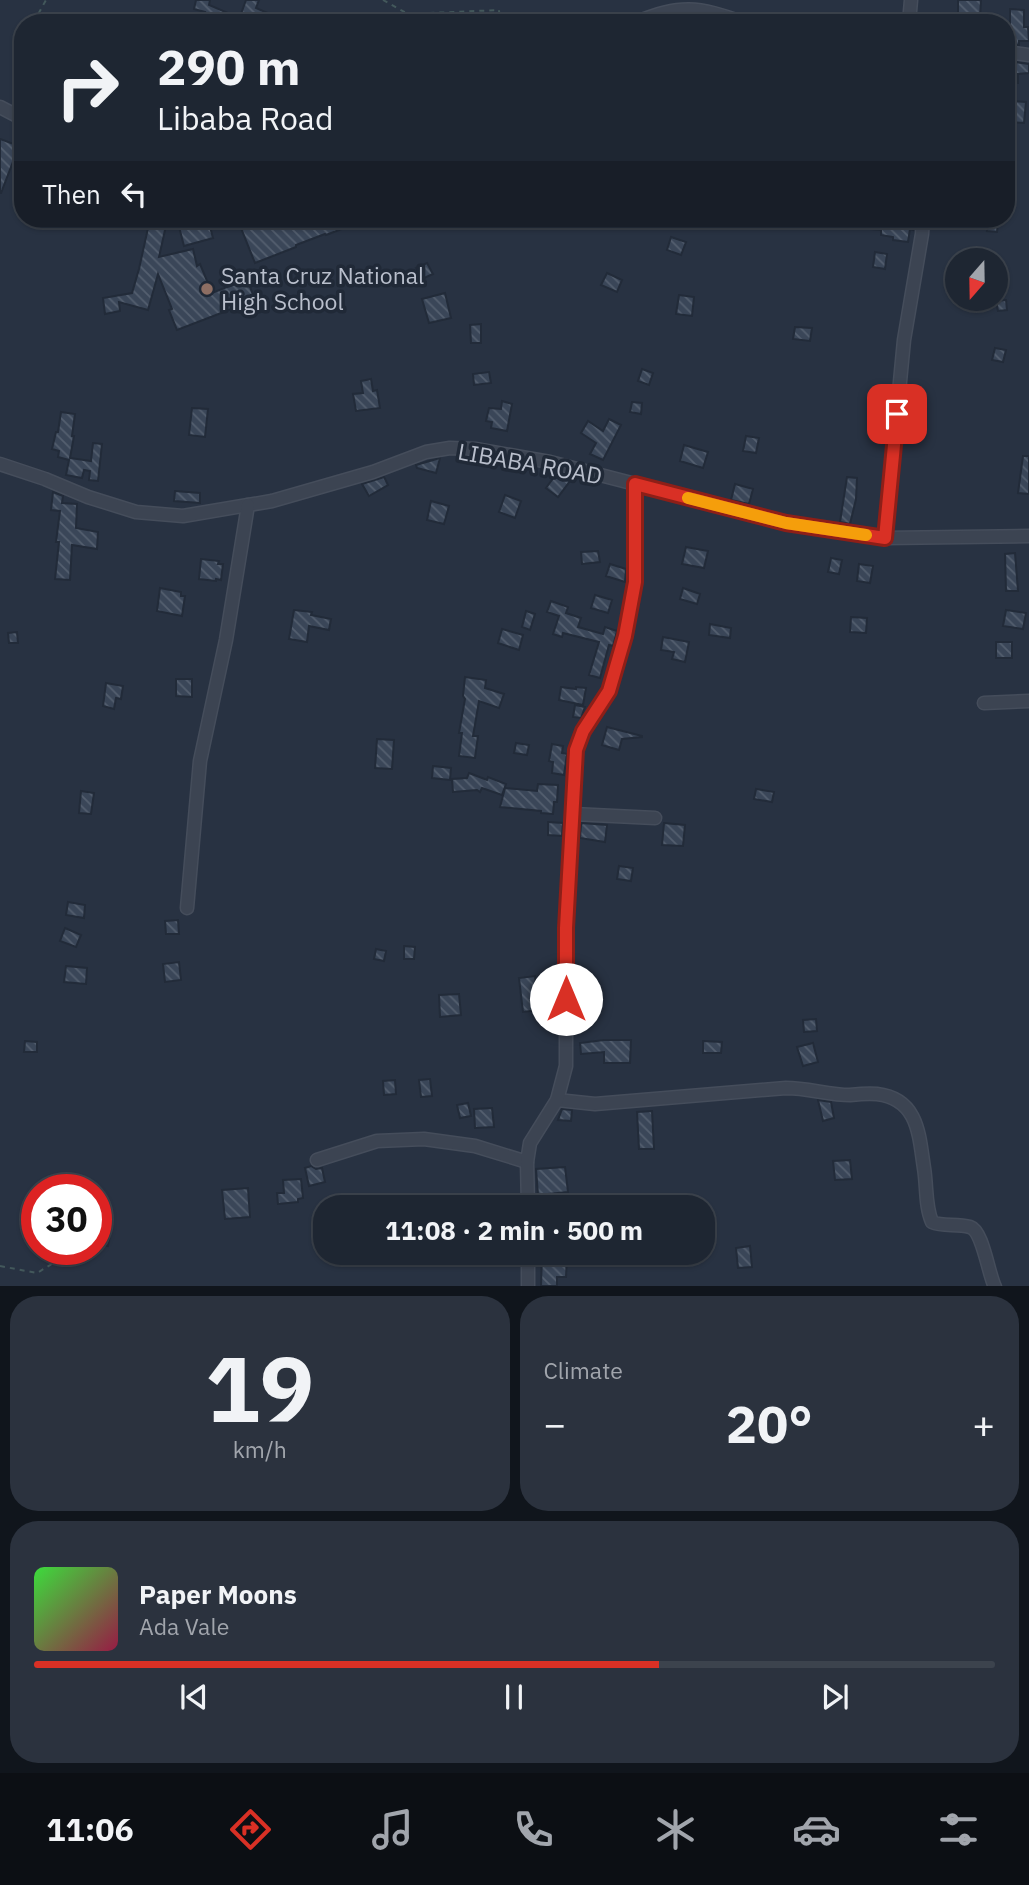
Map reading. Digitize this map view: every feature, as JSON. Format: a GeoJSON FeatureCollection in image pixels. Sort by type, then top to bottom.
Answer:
{"type":"FeatureCollection","features":[{"type":"Feature","properties":{"kind":"street"},"geometry":{"type":"LineString","coordinates":[[657,14],[688,8],[718,14]]}},
{"type":"Feature","properties":{"kind":"street"},"geometry":{"type":"LineString","coordinates":[[885,538],[904,340],[922,228]]}},
{"type":"Feature","properties":{"kind":"street","name":"LIBABA ROAD"},"geometry":{"type":"LineString","coordinates":[[0,464],[136,512],[183,516],[272,501],[373,472],[426,452],[450,448],[475,449],[550,462],[786,523],[885,538],[1029,536]]}},
{"type":"Feature","properties":{"kind":"street"},"geometry":{"type":"LineString","coordinates":[[528,1195],[527,1162],[530,1143],[557,1100],[566,1066],[566,928],[576,750],[583,731],[609,691],[627,623],[635,582],[635,484]]}},
{"type":"Feature","properties":{"kind":"street"},"geometry":{"type":"LineString","coordinates":[[187,908],[200,761],[226,640],[248,505]]}},
{"type":"Feature","properties":{"kind":"street"},"geometry":{"type":"LineString","coordinates":[[984,703],[1029,701]]}},
{"type":"Feature","properties":{"kind":"street"},"geometry":{"type":"LineString","coordinates":[[573,814],[655,818]]}},
{"type":"Feature","properties":{"kind":"street"},"geometry":{"type":"LineString","coordinates":[[557,1100],[595,1104],[786,1088],[890,1097],[906,1106],[914,1119],[925,1174],[930,1219],[937,1224],[975,1229],[981,1239],[990,1278],[995,1286]]}},
{"type":"Feature","properties":{"kind":"street"},"geometry":{"type":"LineString","coordinates":[[317,1160],[377,1141],[424,1139],[475,1146],[527,1162]]}},
{"type":"Feature","properties":{"kind":"street"},"geometry":{"type":"LineString","coordinates":[[528,1265],[528,1286]]}},
{"type":"Feature","properties":{"kind":"path"},"geometry":{"type":"LineString","coordinates":[[383,0],[408,14],[499,10],[499,14]]}},
{"type":"Feature","properties":{"kind":"path"},"geometry":{"type":"LineString","coordinates":[[0,1266],[37,1273],[50,1265]]}},
{"type":"Feature","properties":{"kind":"building"},"geometry":{"type":"Polygon","coordinates":[[[196,0],[210,0],[209,5],[230,14],[204,14],[205,12],[194,9],[196,0]]]}},
{"type":"Feature","properties":{"kind":"building"},"geometry":{"type":"Polygon","coordinates":[[[246,0],[259,0],[256,8],[270,14],[241,14],[246,0]]]}},
{"type":"Feature","properties":{"kind":"building"},"geometry":{"type":"Polygon","coordinates":[[[958,0],[981,0],[980,14],[958,14],[958,0]]]}},
{"type":"Feature","properties":{"kind":"building"},"geometry":{"type":"Polygon","coordinates":[[[1010,9],[1024,10],[1024,27],[1028,27],[1029,41],[1019,41],[1019,45],[1015,44],[1015,14],[1010,14],[1010,9]]]}},
{"type":"Feature","properties":{"kind":"building"},"geometry":{"type":"Polygon","coordinates":[[[1015,62],[1029,64],[1029,73],[1018,74],[1018,83],[1015,83],[1015,62]]]}},
{"type":"Feature","properties":{"kind":"building"},"geometry":{"type":"Polygon","coordinates":[[[1015,101],[1026,102],[1024,123],[1015,122],[1015,101]]]}},
{"type":"Feature","properties":{"kind":"building"},"geometry":{"type":"Polygon","coordinates":[[[0,139],[14,144],[14,159],[0,193],[0,139]]]}},
{"type":"Feature","properties":{"kind":"building"},"geometry":{"type":"Polygon","coordinates":[[[148,228],[165,228],[159,257],[193,249],[197,266],[200,264],[212,293],[247,279],[255,300],[177,330],[158,274],[148,310],[119,302],[120,311],[105,314],[103,298],[132,293],[148,228]]]}},
{"type":"Feature","properties":{"kind":"building"},"geometry":{"type":"Polygon","coordinates":[[[179,228],[210,228],[213,238],[184,246],[179,228]]]}},
{"type":"Feature","properties":{"kind":"building"},"geometry":{"type":"Polygon","coordinates":[[[241,228],[344,228],[296,245],[255,263],[241,228]]]}},
{"type":"Feature","properties":{"kind":"building"},"geometry":{"type":"Polygon","coordinates":[[[913,228],[910,229],[908,242],[893,240],[893,237],[881,235],[881,230],[871,229],[913,228]]]}},
{"type":"Feature","properties":{"kind":"building"},"geometry":{"type":"Polygon","coordinates":[[[987,228],[997,228],[997,232],[987,231],[987,228]]]}},
{"type":"Feature","properties":{"kind":"building"},"geometry":{"type":"Polygon","coordinates":[[[671,237],[686,242],[681,255],[667,250],[671,237]]]}},
{"type":"Feature","properties":{"kind":"building"},"geometry":{"type":"Polygon","coordinates":[[[875,252],[887,254],[885,269],[873,267],[875,252]]]}},
{"type":"Feature","properties":{"kind":"building"},"geometry":{"type":"Polygon","coordinates":[[[427,263],[433,274],[422,279],[416,268],[427,263]]]}},
{"type":"Feature","properties":{"kind":"building"},"geometry":{"type":"Polygon","coordinates":[[[607,273],[622,280],[617,292],[601,285],[607,273]]]}},
{"type":"Feature","properties":{"kind":"building"},"geometry":{"type":"Polygon","coordinates":[[[445,293],[451,318],[429,323],[422,299],[445,293]]]}},
{"type":"Feature","properties":{"kind":"building"},"geometry":{"type":"Polygon","coordinates":[[[679,295],[694,297],[692,316],[676,314],[679,295]]]}},
{"type":"Feature","properties":{"kind":"building"},"geometry":{"type":"Polygon","coordinates":[[[481,324],[481,343],[471,343],[470,325],[481,324]]]}},
{"type":"Feature","properties":{"kind":"building"},"geometry":{"type":"Polygon","coordinates":[[[795,327],[812,328],[810,341],[793,339],[795,327]]]}},
{"type":"Feature","properties":{"kind":"building"},"geometry":{"type":"Polygon","coordinates":[[[995,348],[1006,350],[1003,362],[992,360],[995,348]]]}},
{"type":"Feature","properties":{"kind":"building"},"geometry":{"type":"Polygon","coordinates":[[[642,369],[653,373],[649,385],[638,381],[642,369]]]}},
{"type":"Feature","properties":{"kind":"building"},"geometry":{"type":"Polygon","coordinates":[[[489,372],[491,383],[474,385],[473,374],[489,372]]]}},
{"type":"Feature","properties":{"kind":"building"},"geometry":{"type":"Polygon","coordinates":[[[371,379],[373,391],[377,390],[380,408],[356,411],[353,394],[363,393],[361,381],[371,379]]]}},
{"type":"Feature","properties":{"kind":"building"},"geometry":{"type":"Polygon","coordinates":[[[502,401],[512,404],[507,431],[491,428],[492,422],[486,421],[489,408],[501,409],[502,401]]]}},
{"type":"Feature","properties":{"kind":"building"},"geometry":{"type":"Polygon","coordinates":[[[632,402],[642,403],[641,414],[630,412],[632,402]]]}},
{"type":"Feature","properties":{"kind":"building"},"geometry":{"type":"Polygon","coordinates":[[[192,408],[208,409],[205,437],[189,435],[192,408]]]}},
{"type":"Feature","properties":{"kind":"building"},"geometry":{"type":"Polygon","coordinates":[[[61,412],[75,414],[70,458],[91,461],[93,443],[102,444],[98,481],[89,480],[90,471],[84,470],[82,478],[66,475],[69,460],[58,457],[59,451],[52,449],[61,412]]]}},
{"type":"Feature","properties":{"kind":"building"},"geometry":{"type":"Polygon","coordinates":[[[609,419],[621,425],[603,460],[590,454],[596,443],[581,433],[588,421],[603,431],[609,419]]]}},
{"type":"Feature","properties":{"kind":"building"},"geometry":{"type":"Polygon","coordinates":[[[746,436],[759,438],[756,453],[743,451],[746,436]]]}},
{"type":"Feature","properties":{"kind":"building"},"geometry":{"type":"Polygon","coordinates":[[[684,445],[708,452],[703,468],[680,461],[684,445]]]}},
{"type":"Feature","properties":{"kind":"building"},"geometry":{"type":"Polygon","coordinates":[[[1023,456],[1029,456],[1029,494],[1018,493],[1023,456]]]}},
{"type":"Feature","properties":{"kind":"building"},"geometry":{"type":"Polygon","coordinates":[[[440,458],[436,473],[417,468],[416,465],[440,458]]]}},
{"type":"Feature","properties":{"kind":"building"},"geometry":{"type":"Polygon","coordinates":[[[557,473],[573,477],[558,497],[546,488],[557,473]]]}},
{"type":"Feature","properties":{"kind":"building"},"geometry":{"type":"Polygon","coordinates":[[[384,477],[388,485],[369,496],[362,484],[384,477]]]}},
{"type":"Feature","properties":{"kind":"building"},"geometry":{"type":"Polygon","coordinates":[[[847,477],[857,478],[856,499],[850,524],[840,522],[847,477]]]}},
{"type":"Feature","properties":{"kind":"building"},"geometry":{"type":"Polygon","coordinates":[[[735,484],[753,489],[749,504],[731,500],[735,484]]]}},
{"type":"Feature","properties":{"kind":"building"},"geometry":{"type":"Polygon","coordinates":[[[175,491],[200,493],[200,503],[174,501],[175,491]]]}},
{"type":"Feature","properties":{"kind":"building"},"geometry":{"type":"Polygon","coordinates":[[[53,492],[63,496],[62,503],[77,504],[76,528],[98,532],[97,549],[72,545],[70,580],[55,579],[60,511],[51,510],[53,492]]]}},
{"type":"Feature","properties":{"kind":"building"},"geometry":{"type":"Polygon","coordinates":[[[505,495],[521,501],[515,518],[499,512],[505,495]]]}},
{"type":"Feature","properties":{"kind":"building"},"geometry":{"type":"Polygon","coordinates":[[[431,501],[449,506],[444,524],[427,520],[431,501]]]}},
{"type":"Feature","properties":{"kind":"building"},"geometry":{"type":"Polygon","coordinates":[[[686,547],[708,551],[704,568],[682,564],[686,547]]]}},
{"type":"Feature","properties":{"kind":"building"},"geometry":{"type":"Polygon","coordinates":[[[598,551],[600,562],[582,564],[581,552],[598,551]]]}},
{"type":"Feature","properties":{"kind":"building"},"geometry":{"type":"Polygon","coordinates":[[[1015,553],[1018,591],[1006,591],[1005,554],[1015,553]]]}},
{"type":"Feature","properties":{"kind":"building"},"geometry":{"type":"Polygon","coordinates":[[[831,558],[842,560],[839,574],[828,572],[831,558]]]}},
{"type":"Feature","properties":{"kind":"building"},"geometry":{"type":"Polygon","coordinates":[[[201,559],[223,564],[221,580],[199,579],[201,559]]]}},
{"type":"Feature","properties":{"kind":"building"},"geometry":{"type":"Polygon","coordinates":[[[610,564],[626,569],[625,582],[606,576],[610,564]]]}},
{"type":"Feature","properties":{"kind":"building"},"geometry":{"type":"Polygon","coordinates":[[[859,564],[873,566],[870,583],[857,581],[859,564]]]}},
{"type":"Feature","properties":{"kind":"building"},"geometry":{"type":"Polygon","coordinates":[[[160,588],[181,592],[181,596],[185,596],[182,616],[157,611],[160,588]]]}},
{"type":"Feature","properties":{"kind":"building"},"geometry":{"type":"Polygon","coordinates":[[[683,588],[700,594],[697,604],[680,599],[683,588]]]}},
{"type":"Feature","properties":{"kind":"building"},"geometry":{"type":"Polygon","coordinates":[[[595,595],[612,600],[608,613],[591,608],[595,595]]]}},
{"type":"Feature","properties":{"kind":"building"},"geometry":{"type":"Polygon","coordinates":[[[551,601],[568,607],[566,613],[581,618],[578,627],[603,634],[605,627],[617,631],[613,646],[609,645],[600,678],[589,675],[599,642],[563,633],[562,637],[553,634],[559,616],[547,612],[551,601]]]}},
{"type":"Feature","properties":{"kind":"building"},"geometry":{"type":"Polygon","coordinates":[[[294,610],[312,612],[311,615],[331,619],[329,630],[309,626],[307,642],[289,639],[294,610]]]}},
{"type":"Feature","properties":{"kind":"building"},"geometry":{"type":"Polygon","coordinates":[[[1006,610],[1026,613],[1023,629],[1003,626],[1006,610]]]}},
{"type":"Feature","properties":{"kind":"building"},"geometry":{"type":"Polygon","coordinates":[[[526,611],[535,614],[530,630],[522,627],[526,611]]]}},
{"type":"Feature","properties":{"kind":"building"},"geometry":{"type":"Polygon","coordinates":[[[851,617],[867,618],[866,633],[850,632],[851,617]]]}},
{"type":"Feature","properties":{"kind":"building"},"geometry":{"type":"Polygon","coordinates":[[[710,624],[731,628],[730,638],[709,635],[710,624]]]}},
{"type":"Feature","properties":{"kind":"building"},"geometry":{"type":"Polygon","coordinates":[[[502,629],[523,635],[519,650],[498,643],[502,629]]]}},
{"type":"Feature","properties":{"kind":"building"},"geometry":{"type":"Polygon","coordinates":[[[17,632],[18,643],[9,643],[8,633],[17,632]]]}},
{"type":"Feature","properties":{"kind":"building"},"geometry":{"type":"Polygon","coordinates":[[[663,637],[689,642],[685,662],[672,659],[674,652],[661,650],[663,637]]]}},
{"type":"Feature","properties":{"kind":"building"},"geometry":{"type":"Polygon","coordinates":[[[996,642],[1012,642],[1012,658],[996,658],[996,642]]]}},
{"type":"Feature","properties":{"kind":"building"},"geometry":{"type":"Polygon","coordinates":[[[465,677],[486,680],[485,688],[504,694],[499,708],[479,701],[473,736],[478,736],[475,758],[459,756],[465,677]]]}},
{"type":"Feature","properties":{"kind":"building"},"geometry":{"type":"Polygon","coordinates":[[[176,679],[192,679],[192,697],[176,696],[176,679]]]}},
{"type":"Feature","properties":{"kind":"building"},"geometry":{"type":"Polygon","coordinates":[[[106,683],[123,686],[121,699],[116,698],[114,709],[103,706],[106,683]]]}},
{"type":"Feature","properties":{"kind":"building"},"geometry":{"type":"Polygon","coordinates":[[[561,687],[586,688],[583,705],[559,700],[561,687]]]}},
{"type":"Feature","properties":{"kind":"building"},"geometry":{"type":"Polygon","coordinates":[[[575,705],[585,707],[581,718],[573,717],[575,705]]]}},
{"type":"Feature","properties":{"kind":"building"},"geometry":{"type":"Polygon","coordinates":[[[607,727],[642,737],[622,739],[619,750],[602,745],[607,727]]]}},
{"type":"Feature","properties":{"kind":"building"},"geometry":{"type":"Polygon","coordinates":[[[377,739],[394,740],[392,769],[375,768],[377,739]]]}},
{"type":"Feature","properties":{"kind":"building"},"geometry":{"type":"Polygon","coordinates":[[[516,743],[529,745],[527,755],[514,753],[516,743]]]}},
{"type":"Feature","properties":{"kind":"building"},"geometry":{"type":"Polygon","coordinates":[[[552,744],[563,746],[562,753],[567,754],[564,775],[552,773],[553,762],[549,761],[552,744]]]}},
{"type":"Feature","properties":{"kind":"building"},"geometry":{"type":"Polygon","coordinates":[[[433,766],[451,768],[450,780],[432,778],[433,766]]]}},
{"type":"Feature","properties":{"kind":"building"},"geometry":{"type":"Polygon","coordinates":[[[469,773],[506,784],[502,795],[482,788],[480,792],[453,792],[452,779],[467,778],[469,773]]]}},
{"type":"Feature","properties":{"kind":"building"},"geometry":{"type":"Polygon","coordinates":[[[538,784],[558,785],[553,814],[500,807],[505,788],[537,791],[538,784]]]}},
{"type":"Feature","properties":{"kind":"building"},"geometry":{"type":"Polygon","coordinates":[[[756,789],[774,792],[772,802],[754,799],[756,789]]]}},
{"type":"Feature","properties":{"kind":"building"},"geometry":{"type":"Polygon","coordinates":[[[81,791],[94,793],[91,814],[79,813],[81,791]]]}},
{"type":"Feature","properties":{"kind":"building"},"geometry":{"type":"Polygon","coordinates":[[[548,822],[563,823],[562,836],[548,835],[548,822]]]}},
{"type":"Feature","properties":{"kind":"building"},"geometry":{"type":"Polygon","coordinates":[[[582,823],[607,825],[605,842],[580,838],[582,823]]]}},
{"type":"Feature","properties":{"kind":"building"},"geometry":{"type":"Polygon","coordinates":[[[664,823],[685,825],[683,846],[662,845],[664,823]]]}},
{"type":"Feature","properties":{"kind":"building"},"geometry":{"type":"Polygon","coordinates":[[[619,866],[633,868],[631,881],[617,879],[619,866]]]}},
{"type":"Feature","properties":{"kind":"building"},"geometry":{"type":"Polygon","coordinates":[[[68,902],[85,905],[84,918],[66,915],[68,902]]]}},
{"type":"Feature","properties":{"kind":"building"},"geometry":{"type":"Polygon","coordinates":[[[178,920],[179,934],[166,934],[165,921],[178,920]]]}},
{"type":"Feature","properties":{"kind":"building"},"geometry":{"type":"Polygon","coordinates":[[[65,928],[81,935],[76,947],[60,941],[65,928]]]}},
{"type":"Feature","properties":{"kind":"building"},"geometry":{"type":"Polygon","coordinates":[[[404,946],[415,947],[414,959],[404,959],[404,946]]]}},
{"type":"Feature","properties":{"kind":"building"},"geometry":{"type":"Polygon","coordinates":[[[376,949],[386,951],[384,961],[374,959],[376,949]]]}},
{"type":"Feature","properties":{"kind":"building"},"geometry":{"type":"Polygon","coordinates":[[[179,962],[181,980],[165,982],[163,964],[179,962]]]}},
{"type":"Feature","properties":{"kind":"building"},"geometry":{"type":"Polygon","coordinates":[[[66,966],[87,968],[86,984],[64,982],[66,966]]]}},
{"type":"Feature","properties":{"kind":"building"},"geometry":{"type":"Polygon","coordinates":[[[535,976],[539,1010],[523,1012],[519,978],[535,976]]]}},
{"type":"Feature","properties":{"kind":"building"},"geometry":{"type":"Polygon","coordinates":[[[459,994],[461,1015],[440,1017],[439,995],[459,994]]]}},
{"type":"Feature","properties":{"kind":"building"},"geometry":{"type":"Polygon","coordinates":[[[816,1019],[817,1031],[804,1032],[803,1020],[816,1019]]]}},
{"type":"Feature","properties":{"kind":"building"},"geometry":{"type":"Polygon","coordinates":[[[631,1040],[630,1063],[604,1063],[604,1052],[581,1054],[580,1043],[631,1040]]]}},
{"type":"Feature","properties":{"kind":"building"},"geometry":{"type":"Polygon","coordinates":[[[25,1041],[37,1042],[37,1052],[24,1052],[25,1041]]]}},
{"type":"Feature","properties":{"kind":"building"},"geometry":{"type":"Polygon","coordinates":[[[703,1041],[722,1042],[721,1053],[703,1053],[703,1041]]]}},
{"type":"Feature","properties":{"kind":"building"},"geometry":{"type":"Polygon","coordinates":[[[813,1043],[818,1062],[803,1066],[797,1047],[813,1043]]]}},
{"type":"Feature","properties":{"kind":"building"},"geometry":{"type":"Polygon","coordinates":[[[430,1079],[432,1096],[421,1097],[419,1080],[430,1079]]]}},
{"type":"Feature","properties":{"kind":"building"},"geometry":{"type":"Polygon","coordinates":[[[395,1080],[396,1094],[384,1095],[383,1081],[395,1080]]]}},
{"type":"Feature","properties":{"kind":"building"},"geometry":{"type":"Polygon","coordinates":[[[818,1100],[831,1102],[834,1118],[823,1121],[818,1100]]]}},
{"type":"Feature","properties":{"kind":"building"},"geometry":{"type":"Polygon","coordinates":[[[468,1103],[471,1116],[460,1118],[457,1105],[468,1103]]]}},
{"type":"Feature","properties":{"kind":"building"},"geometry":{"type":"Polygon","coordinates":[[[492,1108],[494,1127],[475,1128],[474,1109],[492,1108]]]}},
{"type":"Feature","properties":{"kind":"building"},"geometry":{"type":"Polygon","coordinates":[[[562,1109],[572,1110],[571,1121],[558,1120],[562,1109]]]}},
{"type":"Feature","properties":{"kind":"building"},"geometry":{"type":"Polygon","coordinates":[[[652,1111],[654,1149],[639,1149],[637,1112],[652,1111]]]}},
{"type":"Feature","properties":{"kind":"building"},"geometry":{"type":"Polygon","coordinates":[[[850,1160],[852,1179],[835,1180],[833,1161],[850,1160]]]}},
{"type":"Feature","properties":{"kind":"building"},"geometry":{"type":"Polygon","coordinates":[[[565,1167],[568,1192],[538,1195],[536,1169],[565,1167]]]}},
{"type":"Feature","properties":{"kind":"building"},"geometry":{"type":"Polygon","coordinates":[[[305,1168],[322,1168],[325,1182],[309,1186],[305,1168]]]}},
{"type":"Feature","properties":{"kind":"building"},"geometry":{"type":"Polygon","coordinates":[[[301,1179],[303,1198],[298,1199],[298,1202],[278,1204],[277,1193],[284,1193],[283,1180],[301,1179]]]}},
{"type":"Feature","properties":{"kind":"building"},"geometry":{"type":"Polygon","coordinates":[[[248,1188],[250,1217],[225,1219],[222,1190],[248,1188]]]}},
{"type":"Feature","properties":{"kind":"building"},"geometry":{"type":"Polygon","coordinates":[[[750,1246],[752,1267],[738,1268],[736,1248],[750,1246]]]}},
{"type":"Feature","properties":{"kind":"building"},"geometry":{"type":"Polygon","coordinates":[[[542,1265],[567,1265],[566,1277],[557,1277],[557,1286],[541,1286],[542,1265]]]}},
{"type":"Feature","properties":{"kind":"slow traffic"},"geometry":{"type":"LineString","coordinates":[[688,498],[786,523],[866,535]]}},
{"type":"Feature","properties":{"kind":"place","name":"Santa Cruz National High School"},"geometry":{"type":"Point","coordinates":[207,289]}},
{"type":"Feature","properties":{"kind":"route"},"geometry":{"type":"LineString","coordinates":[[566,999],[566,928],[576,750],[583,731],[609,691],[625,636],[635,582],[635,484],[786,523],[885,538],[897,414]]}}]}
